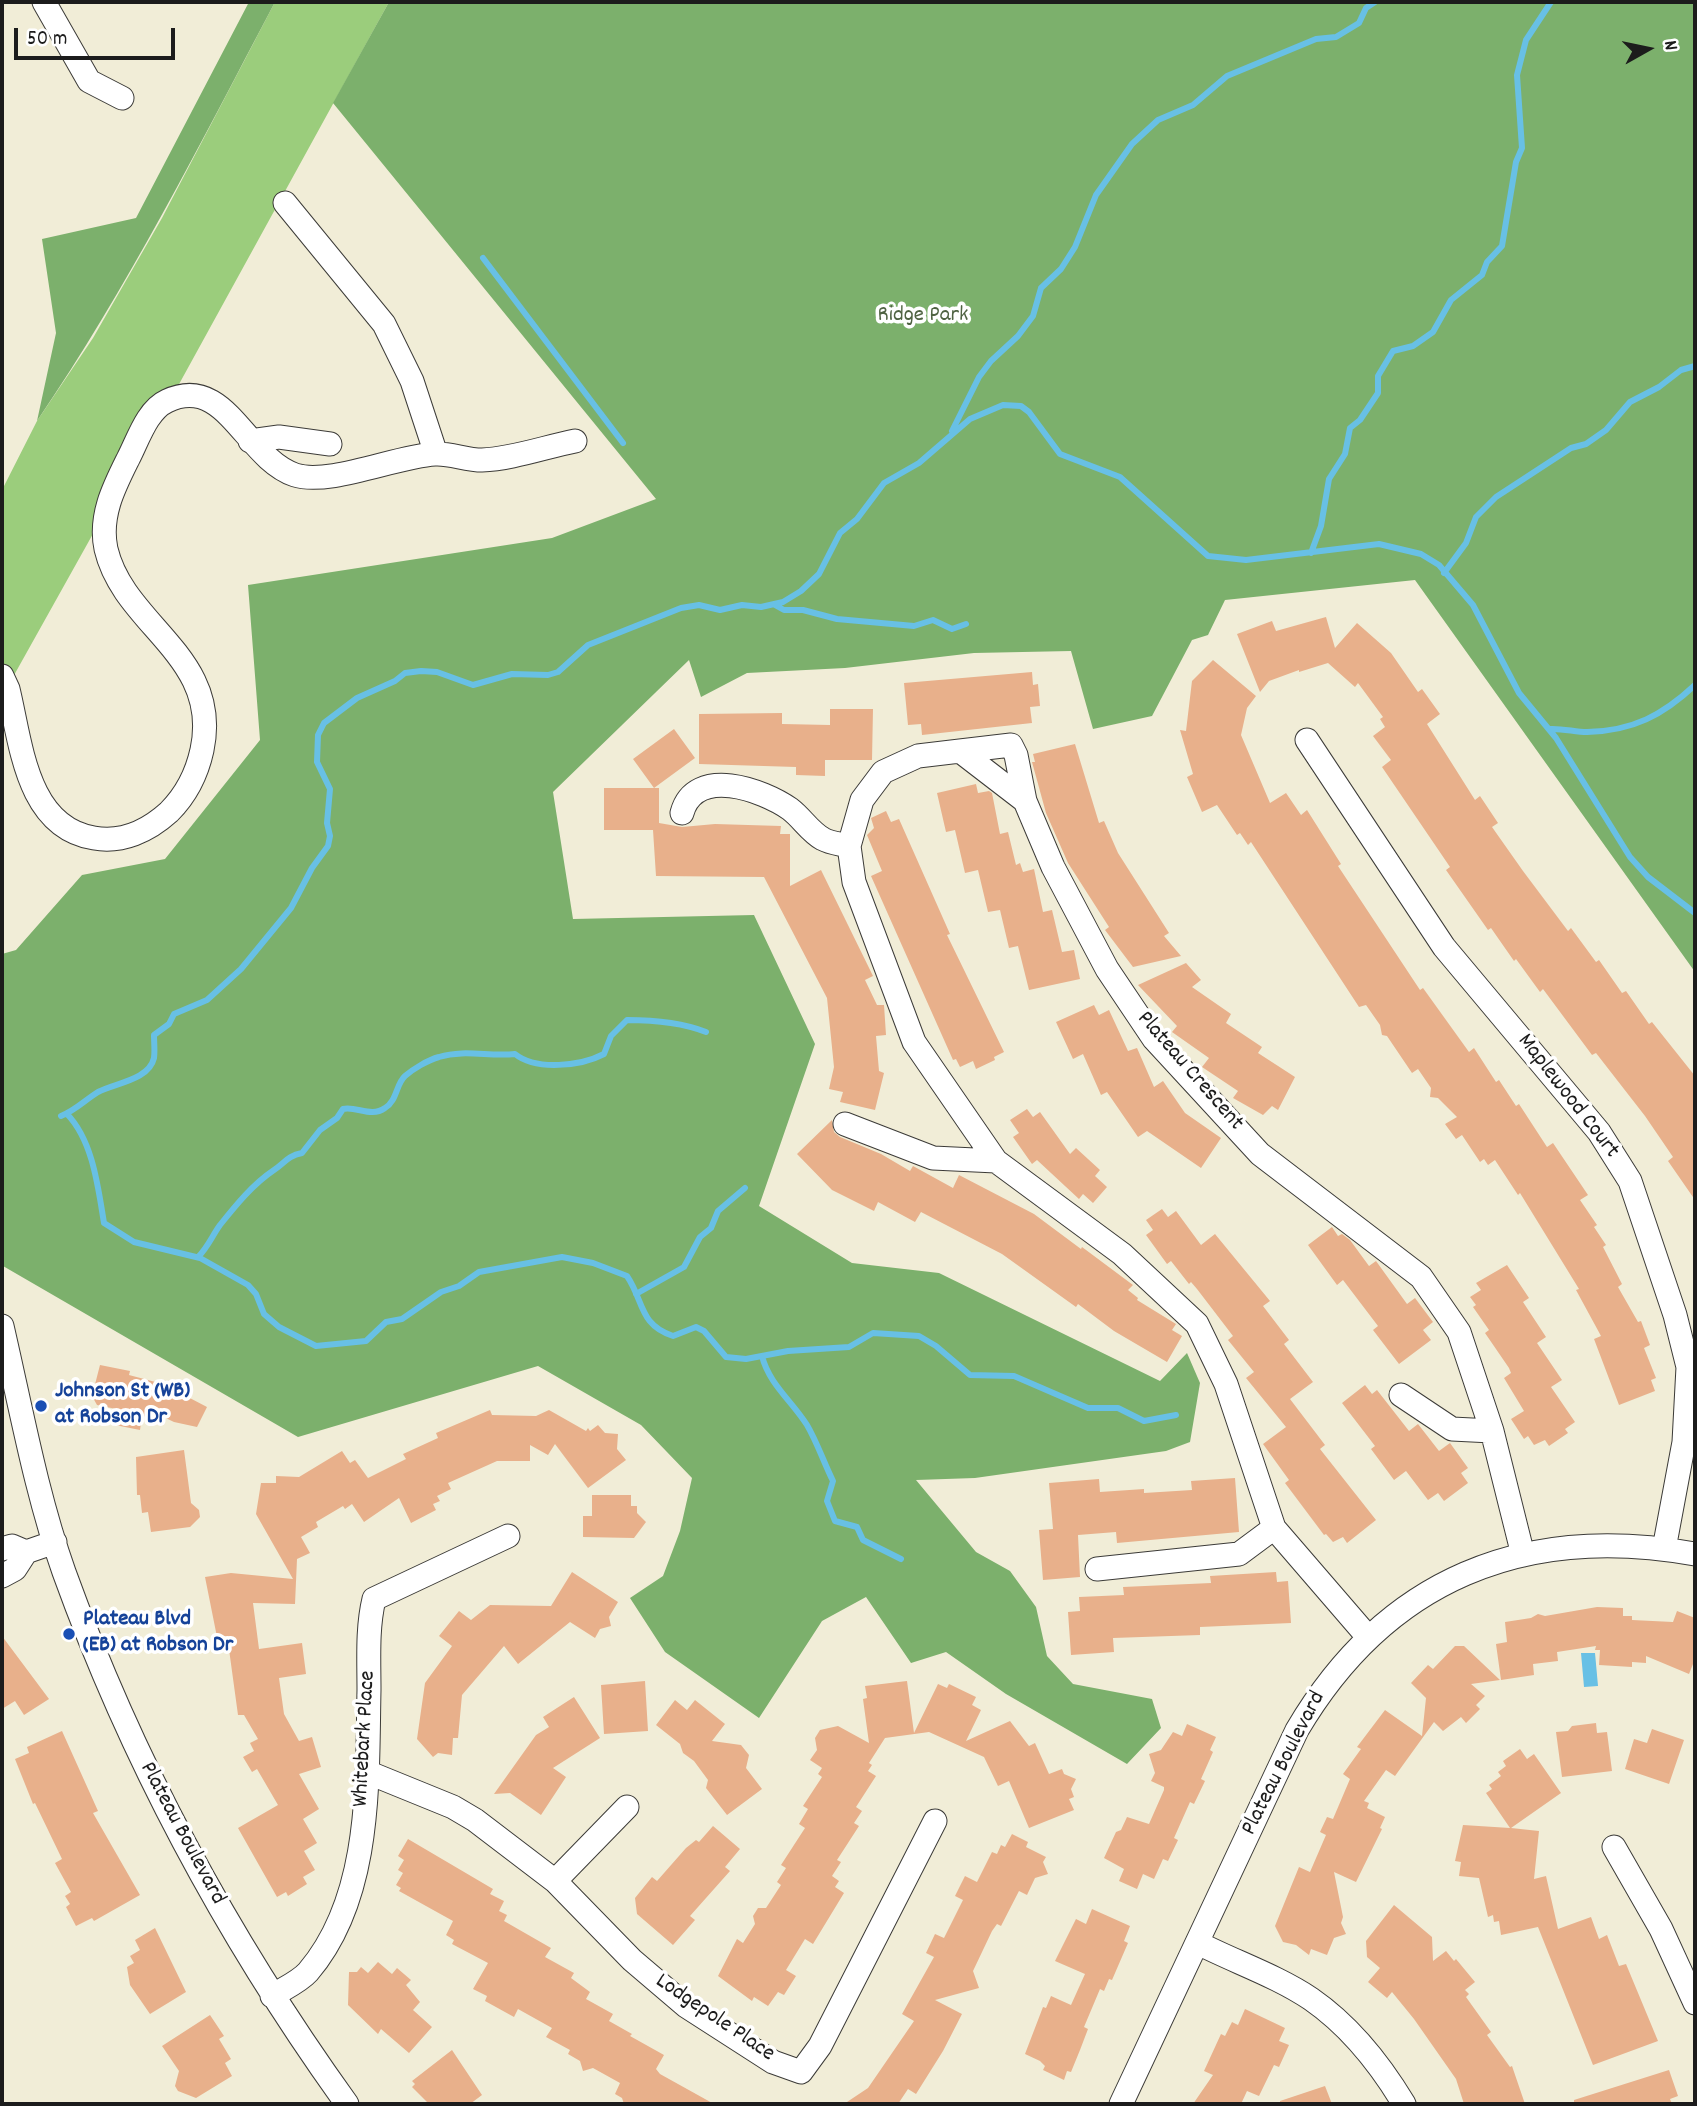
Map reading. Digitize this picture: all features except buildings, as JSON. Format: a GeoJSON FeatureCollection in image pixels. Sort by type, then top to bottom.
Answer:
{"type":"FeatureCollection","features":[{"type":"Feature","properties":{"kind":"street"},"geometry":{"type":"LineString","coordinates":[[44,2],[89,81],[122,99]]}},
{"type":"Feature","properties":{"kind":"street"},"geometry":{"type":"LineString","coordinates":[[285,203],[384,324],[412,381],[436,454]]}},
{"type":"Feature","properties":{"kind":"street"},"geometry":{"type":"LineString","coordinates":[[2,676],[8,689],[35,791],[52,817],[66,828],[103,839],[127,837],[159,821],[191,782],[201,754],[204,727],[201,698],[191,671],[115,572],[104,534],[106,509],[145,425],[158,405],[190,395],[209,399],[232,418],[272,464],[300,476],[337,474],[436,454],[482,460],[575,441]]}},
{"type":"Feature","properties":{"kind":"street"},"geometry":{"type":"LineString","coordinates":[[250,441],[279,437],[330,444]]}},
{"type":"Feature","properties":{"kind":"street","name":"Maplewood Court"},"geometry":{"type":"LineString","coordinates":[[1307,740],[1444,947],[1599,1132],[1630,1181],[1675,1315],[1688,1367],[1684,1442],[1664,1549]]}},
{"type":"Feature","properties":{"kind":"street"},"geometry":{"type":"LineString","coordinates":[[1025,801],[1016,755],[1011,745],[918,756],[883,772],[862,800],[849,846],[854,882],[914,1042],[996,1161],[1122,1254],[1197,1324],[1226,1384],[1274,1528],[1368,1637]]}},
{"type":"Feature","properties":{"kind":"street","name":"Plateau Crescent"},"geometry":{"type":"LineString","coordinates":[[960,751],[1025,801],[1053,867],[1107,969],[1154,1039],[1260,1154],[1421,1277],[1460,1332],[1493,1431],[1523,1555]]}},
{"type":"Feature","properties":{"kind":"street"},"geometry":{"type":"LineString","coordinates":[[682,813],[690,797],[699,790],[709,786],[740,787],[764,794],[792,810],[825,841],[849,846]]}},
{"type":"Feature","properties":{"kind":"street"},"geometry":{"type":"LineString","coordinates":[[845,1124],[933,1158],[996,1161]]}},
{"type":"Feature","properties":{"kind":"street","name":"Plateau Boulevard"},"geometry":{"type":"LineString","coordinates":[[2,1326],[25,1431],[55,1542],[100,1665],[162,1804],[272,1996],[347,2104]]}},
{"type":"Feature","properties":{"kind":"street"},"geometry":{"type":"LineString","coordinates":[[1401,1395],[1452,1429],[1493,1431]]}},
{"type":"Feature","properties":{"kind":"street"},"geometry":{"type":"LineString","coordinates":[[1097,1569],[1239,1554],[1274,1528]]}},
{"type":"Feature","properties":{"kind":"street","name":"Whitebark Place"},"geometry":{"type":"LineString","coordinates":[[272,1996],[306,1974],[334,1934],[357,1864],[367,1772],[370,1626],[374,1599],[508,1536]]}},
{"type":"Feature","properties":{"kind":"street"},"geometry":{"type":"LineString","coordinates":[[2,1576],[15,1569],[26,1552],[55,1542]]}},
{"type":"Feature","properties":{"kind":"street","name":"Plateau Boulevard"},"geometry":{"type":"LineString","coordinates":[[1121,2104],[1297,1730],[1318,1694],[1368,1637],[1422,1597],[1447,1583],[1481,1567],[1523,1555],[1590,1544],[1695,1554]]}},
{"type":"Feature","properties":{"kind":"street"},"geometry":{"type":"LineString","coordinates":[[2,1549],[12,1546],[26,1552]]}},
{"type":"Feature","properties":{"kind":"street","name":"Lodgepole Place"},"geometry":{"type":"LineString","coordinates":[[367,1772],[453,1807],[475,1820],[555,1881],[632,1960],[686,2006],[773,2062],[801,2072],[820,2046],[935,1821]]}},
{"type":"Feature","properties":{"kind":"street"},"geometry":{"type":"LineString","coordinates":[[555,1881],[627,1807]]}},
{"type":"Feature","properties":{"kind":"street"},"geometry":{"type":"LineString","coordinates":[[1614,1847],[1661,1929],[1695,2003]]}},
{"type":"Feature","properties":{"kind":"street"},"geometry":{"type":"LineString","coordinates":[[1198,1943],[1309,1998],[1334,2017],[1374,2061],[1404,2104]]}},
{"type":"Feature","properties":{"kind":"green space"},"geometry":{"type":"Polygon","coordinates":[[[249,2],[275,2],[132,268],[37,421],[56,333],[42,239],[136,218],[249,2]]]}},
{"type":"Feature","properties":{"kind":"green space"},"geometry":{"type":"Polygon","coordinates":[[[275,2],[389,2],[178,386],[170,389],[111,471],[101,490],[94,532],[13,677],[2,662],[2,490],[37,421],[93,338],[162,218],[275,2]]]}},
{"type":"Feature","properties":{"kind":"green space","name":"Ridge Park"},"geometry":{"type":"Polygon","coordinates":[[[389,2],[1695,2],[1695,972],[1415,580],[1225,600],[1208,635],[1192,640],[1152,716],[1093,729],[1071,651],[974,653],[845,668],[747,673],[701,697],[689,660],[553,792],[573,919],[754,915],[815,1044],[759,1206],[852,1263],[939,1273],[1160,1381],[1187,1353],[1200,1383],[1190,1442],[1166,1451],[975,1478],[916,1480],[976,1552],[1010,1571],[1036,1607],[1047,1656],[1073,1684],[1152,1699],[1161,1728],[1127,1764],[1006,1694],[946,1652],[911,1663],[866,1597],[822,1621],[759,1718],[665,1652],[630,1598],[663,1576],[680,1531],[692,1478],[641,1425],[538,1366],[298,1437],[3,1266],[2,954],[16,950],[82,875],[165,859],[260,740],[248,585],[552,538],[656,499],[333,103],[389,2]]]}},
{"type":"Feature","properties":{"kind":"water"},"geometry":{"type":"Polygon","coordinates":[[[1581,1653],[1595,1653],[1598,1686],[1584,1687],[1581,1653]]]}},
{"type":"Feature","properties":{"kind":"waterway"},"geometry":{"type":"LineString","coordinates":[[952,431],[979,377],[1033,316],[1041,288],[1061,269],[1075,247],[1096,195],[1132,144],[1158,120],[1193,105],[1227,76],[1316,39],[1336,37],[1359,23],[1366,8],[1375,2]]}},
{"type":"Feature","properties":{"kind":"waterway"},"geometry":{"type":"LineString","coordinates":[[1311,553],[1321,526],[1329,479],[1345,454],[1350,428],[1360,420],[1378,393],[1378,376],[1393,351],[1413,346],[1433,332],[1451,300],[1482,275],[1487,262],[1502,246],[1516,162],[1522,148],[1517,75],[1526,40],[1551,2]]}},
{"type":"Feature","properties":{"kind":"waterway"},"geometry":{"type":"LineString","coordinates":[[483,258],[623,443]]}},
{"type":"Feature","properties":{"kind":"waterway"},"geometry":{"type":"LineString","coordinates":[[1444,573],[1466,543],[1476,517],[1496,497],[1571,448],[1586,444],[1606,430],[1630,402],[1659,387],[1681,370],[1695,366]]}},
{"type":"Feature","properties":{"kind":"waterway"},"geometry":{"type":"LineString","coordinates":[[61,1116],[98,1092],[146,1071],[154,1058],[154,1035],[169,1024],[174,1014],[207,1000],[241,969],[291,908],[312,868],[328,846],[330,836],[327,823],[330,789],[317,762],[318,735],[324,723],[357,698],[395,681],[405,673],[421,671],[437,672],[473,685],[512,674],[548,675],[558,672],[588,645],[681,608],[699,605],[720,610],[742,605],[761,607],[783,602],[801,591],[819,574],[840,533],[857,519],[884,483],[919,463],[970,419],[1003,405],[1021,406],[1029,412],[1060,454],[1120,477],[1208,556],[1246,560],[1379,544],[1421,554],[1439,565],[1473,605],[1519,693],[1556,738],[1630,857],[1648,877],[1695,913]]}},
{"type":"Feature","properties":{"kind":"waterway"},"geometry":{"type":"LineString","coordinates":[[775,605],[784,610],[803,610],[837,619],[914,626],[933,620],[952,629],[966,624]]}},
{"type":"Feature","properties":{"kind":"waterway"},"geometry":{"type":"LineString","coordinates":[[1549,729],[1587,732],[1633,725],[1659,713],[1695,685]]}},
{"type":"Feature","properties":{"kind":"waterway"},"geometry":{"type":"LineString","coordinates":[[198,1257],[220,1225],[252,1188],[289,1158],[302,1153],[320,1130],[337,1118],[343,1109],[380,1111],[392,1101],[405,1076],[430,1060],[468,1053],[515,1054],[546,1065],[571,1064],[604,1054],[611,1036],[627,1020],[687,1026],[706,1032]]}},
{"type":"Feature","properties":{"kind":"waterway"},"geometry":{"type":"LineString","coordinates":[[67,1114],[76,1125],[89,1151],[104,1223],[134,1242],[200,1258],[248,1285],[256,1294],[264,1314],[279,1327],[316,1346],[366,1341],[386,1322],[402,1319],[441,1292],[459,1286],[479,1272],[562,1257],[593,1263],[627,1276],[648,1319],[654,1325],[673,1336],[696,1327],[704,1331],[726,1357],[746,1359],[788,1351],[849,1347],[873,1333],[919,1336],[936,1346],[970,1375],[1014,1376],[1088,1408],[1118,1408],[1144,1421],[1176,1415]]}},
{"type":"Feature","properties":{"kind":"waterway"},"geometry":{"type":"LineString","coordinates":[[636,1294],[684,1267],[700,1237],[711,1228],[718,1211],[745,1188]]}},
{"type":"Feature","properties":{"kind":"waterway"},"geometry":{"type":"LineString","coordinates":[[762,1356],[775,1384],[801,1416],[814,1438],[833,1481],[827,1501],[835,1521],[857,1527],[863,1540],[901,1559]]}},
{"type":"Feature","properties":{"kind":"place","name":"Johnson St (WB) at Robson Dr"},"geometry":{"type":"Point","coordinates":[41,1406]}},
{"type":"Feature","properties":{"kind":"place","name":"Plateau Blvd (EB) at Robson Dr"},"geometry":{"type":"Point","coordinates":[69,1634]}}]}
